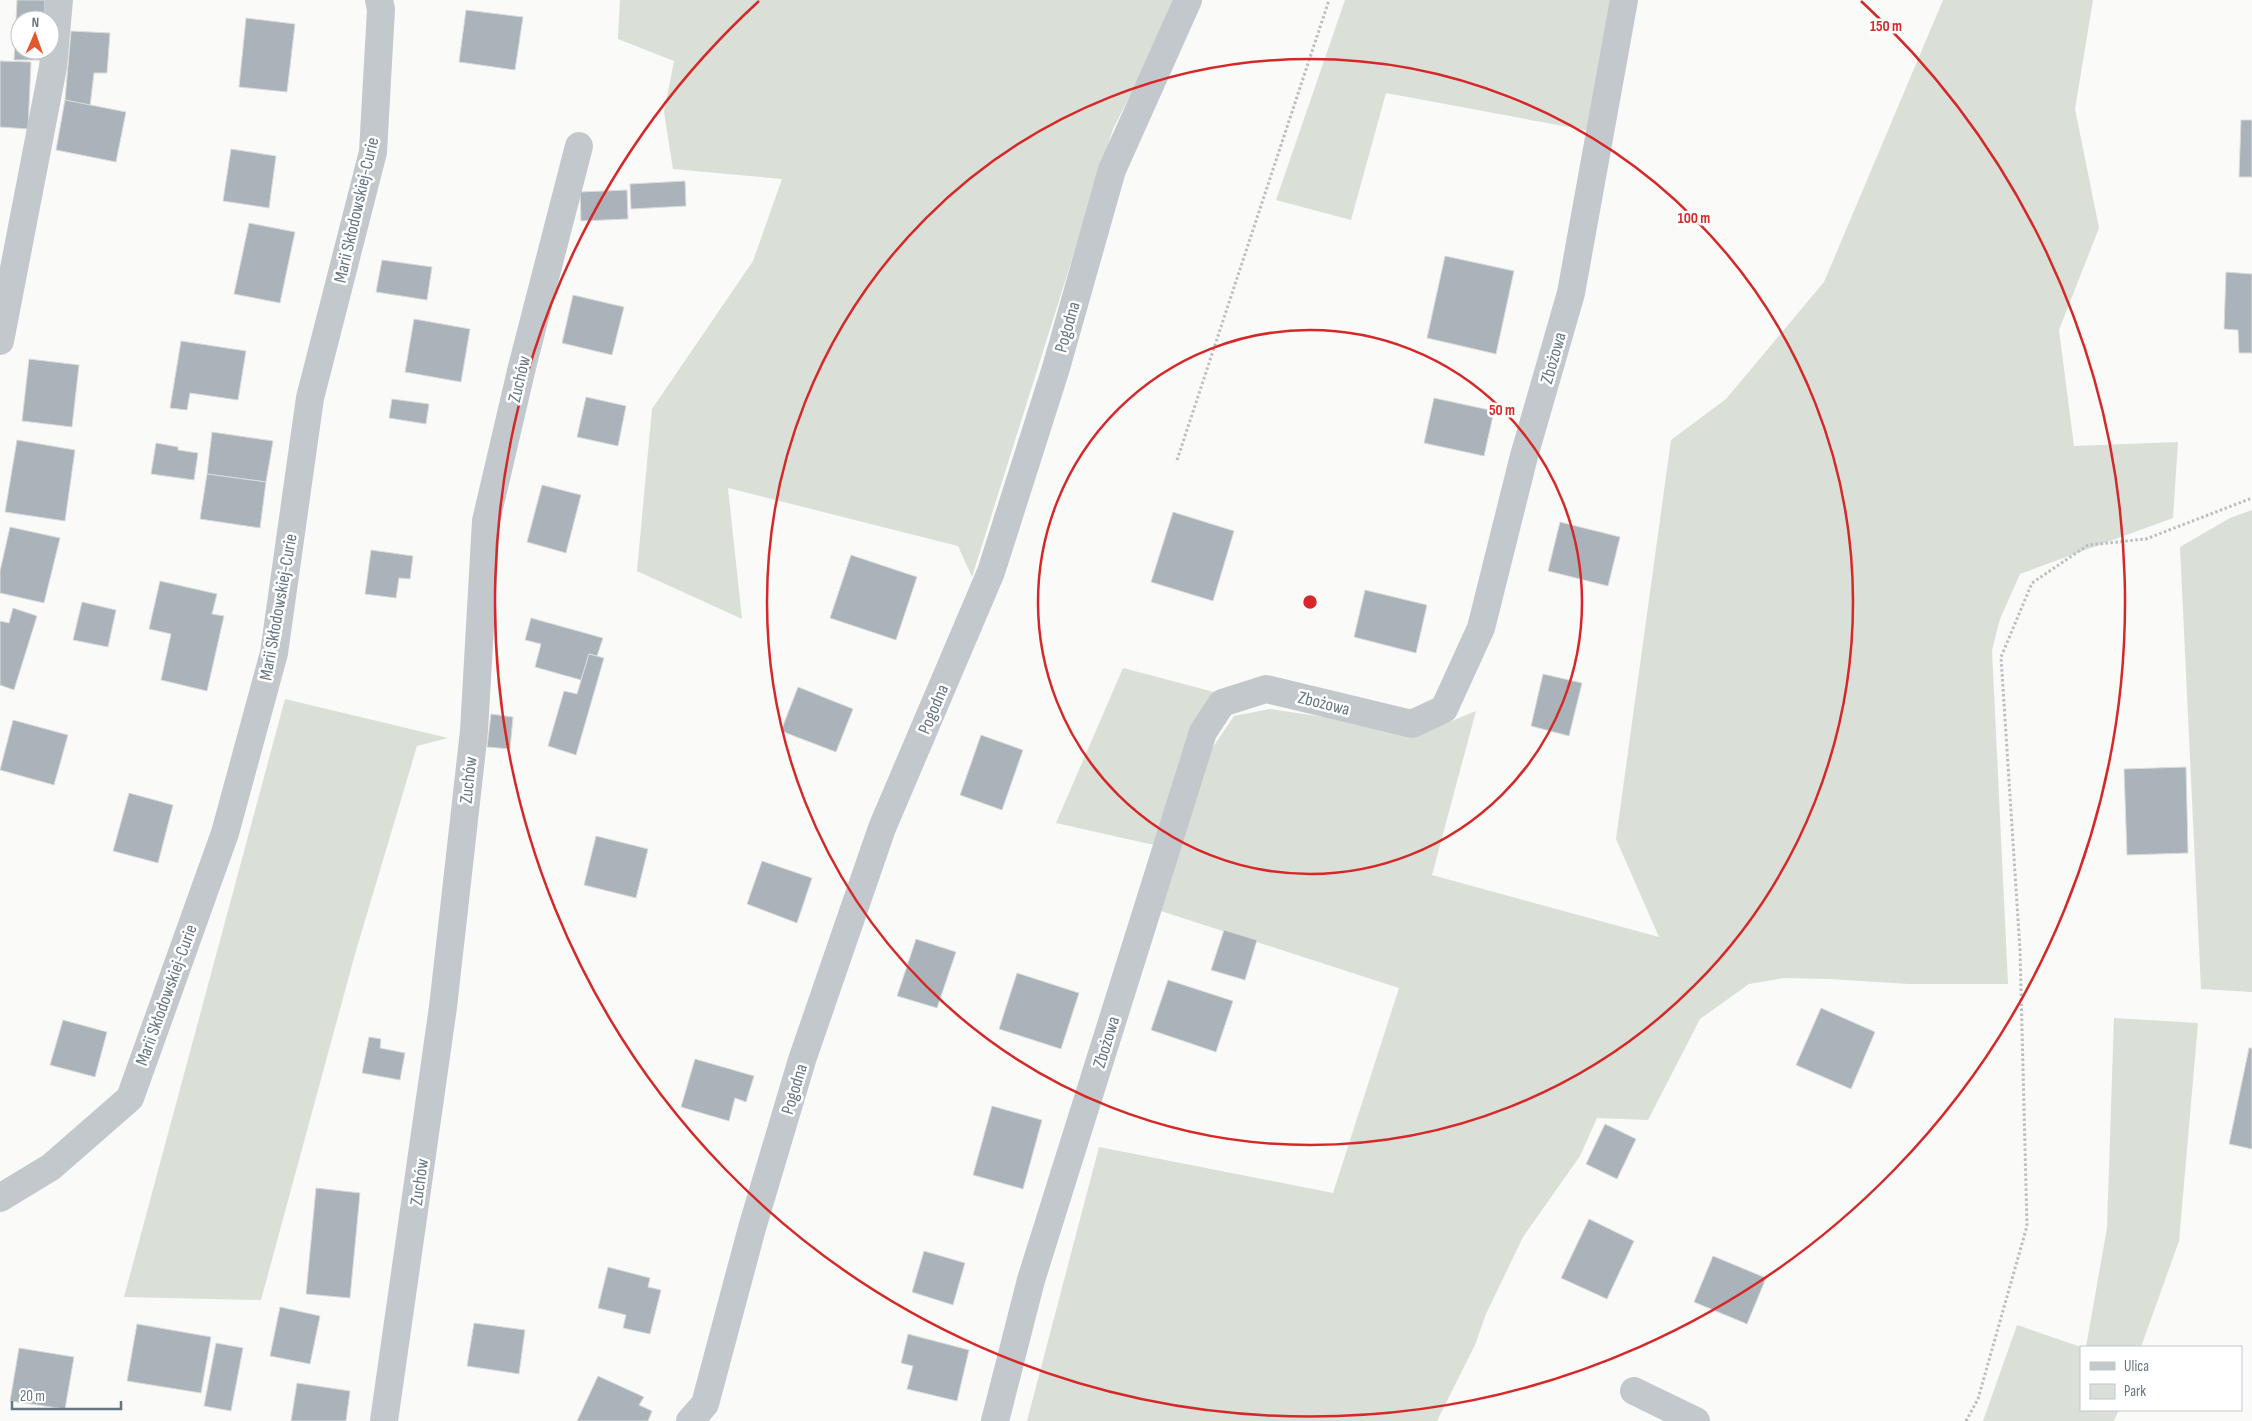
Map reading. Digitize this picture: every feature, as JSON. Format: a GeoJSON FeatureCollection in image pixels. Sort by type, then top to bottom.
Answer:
{"type":"FeatureCollection","features":[{"type":"Feature","properties":{"kind":"street"},"geometry":{"type":"LineString","coordinates":[[0,341],[53,67],[59,0]]}},
{"type":"Feature","properties":{"kind":"street","name":"Marii Skłodowskiej-Curie"},"geometry":{"type":"LineString","coordinates":[[0,1198],[51,1168],[130,1098],[225,833],[274,653],[310,398],[373,152],[381,9],[378,0]]}},
{"type":"Feature","properties":{"kind":"street","name":"Pogodna"},"geometry":{"type":"LineString","coordinates":[[690,1421],[705,1404],[752,1228],[802,1060],[882,828],[991,572],[1056,368],[1112,170],[1188,0]]}},
{"type":"Feature","properties":{"kind":"street","name":"Zbożowa"},"geometry":{"type":"LineString","coordinates":[[995,1421],[1031,1280],[1203,732],[1222,703],[1266,688],[1412,724],[1444,709],[1481,628],[1524,456],[1571,293],[1624,0]]}},
{"type":"Feature","properties":{"kind":"street","name":"Zuchów"},"geometry":{"type":"LineString","coordinates":[[384,1421],[443,1007],[474,731],[486,521],[522,367],[579,146]]}},
{"type":"Feature","properties":{"kind":"street"},"geometry":{"type":"LineString","coordinates":[[1634,1391],[1696,1421]]}},
{"type":"Feature","properties":{"kind":"path"},"geometry":{"type":"LineString","coordinates":[[1177,460],[1329,0]]}},
{"type":"Feature","properties":{"kind":"path"},"geometry":{"type":"LineString","coordinates":[[1966,1421],[1978,1399],[2027,1226],[2020,950],[2000,657],[2032,583],[2088,546],[2146,539],[2252,498]]}},
{"type":"Feature","properties":{"kind":"green space"},"geometry":{"type":"Polygon","coordinates":[[[620,0],[1178,0],[1113,129],[972,577],[958,546],[728,488],[742,619],[637,571],[652,409],[753,261],[782,179],[673,169],[664,112],[674,61],[618,39],[620,0]]]}},
{"type":"Feature","properties":{"kind":"green space"},"geometry":{"type":"Polygon","coordinates":[[[1345,0],[1616,0],[1590,131],[1386,93],[1351,220],[1276,200],[1345,0]]]}},
{"type":"Feature","properties":{"kind":"green space"},"geometry":{"type":"Polygon","coordinates":[[[1943,0],[2093,0],[2075,109],[2099,228],[2059,330],[2074,446],[2178,442],[2173,518],[2020,574],[2000,619],[1992,650],[2008,984],[1909,984],[1784,978],[1749,984],[1700,1019],[1648,1120],[1597,1118],[1580,1156],[1523,1237],[1486,1314],[1475,1345],[1437,1421],[1027,1421],[1099,1147],[1333,1193],[1399,988],[1161,911],[1211,750],[1234,716],[1270,709],[1425,732],[1476,711],[1432,875],[1659,937],[1616,839],[1671,440],[1726,399],[1824,282],[1943,0]]]}},
{"type":"Feature","properties":{"kind":"green space"},"geometry":{"type":"Polygon","coordinates":[[[2252,510],[2252,992],[2201,989],[2180,547],[2230,518],[2252,510]]]}},
{"type":"Feature","properties":{"kind":"green space"},"geometry":{"type":"Polygon","coordinates":[[[1123,668],[1214,692],[1154,845],[1056,823],[1123,668]]]}},
{"type":"Feature","properties":{"kind":"green space"},"geometry":{"type":"Polygon","coordinates":[[[285,699],[448,738],[417,746],[355,954],[261,1300],[124,1297],[285,699]]]}},
{"type":"Feature","properties":{"kind":"green space"},"geometry":{"type":"Polygon","coordinates":[[[2114,1018],[2198,1023],[2179,1241],[2141,1346],[2086,1346],[2107,1228],[2114,1018]]]}},
{"type":"Feature","properties":{"kind":"green space"},"geometry":{"type":"Polygon","coordinates":[[[2017,1325],[2080,1347],[2080,1411],[2119,1411],[2114,1421],[1983,1421],[2017,1325]]]}},
{"type":"Feature","properties":{"kind":"building"},"geometry":{"type":"Polygon","coordinates":[[[17,0],[45,0],[44,10],[16,10],[17,0]]]}},
{"type":"Feature","properties":{"kind":"building"},"geometry":{"type":"Polygon","coordinates":[[[466,10],[523,17],[515,70],[459,62],[466,10]]]}},
{"type":"Feature","properties":{"kind":"building"},"geometry":{"type":"Polygon","coordinates":[[[246,18],[295,24],[287,92],[239,87],[246,18]]]}},
{"type":"Feature","properties":{"kind":"building"},"geometry":{"type":"Polygon","coordinates":[[[71,31],[110,33],[107,73],[94,73],[90,106],[65,100],[71,31]]]}},
{"type":"Feature","properties":{"kind":"building"},"geometry":{"type":"Polygon","coordinates":[[[0,61],[31,62],[28,129],[0,127],[0,61]]]}},
{"type":"Feature","properties":{"kind":"building"},"geometry":{"type":"Polygon","coordinates":[[[65,100],[126,112],[116,162],[56,150],[65,100]]]}},
{"type":"Feature","properties":{"kind":"building"},"geometry":{"type":"Polygon","coordinates":[[[2241,120],[2252,120],[2252,177],[2239,177],[2241,120]]]}},
{"type":"Feature","properties":{"kind":"building"},"geometry":{"type":"Polygon","coordinates":[[[231,149],[276,156],[269,208],[223,201],[231,149]]]}},
{"type":"Feature","properties":{"kind":"building"},"geometry":{"type":"Polygon","coordinates":[[[685,181],[686,206],[631,209],[630,184],[685,181]]]}},
{"type":"Feature","properties":{"kind":"building"},"geometry":{"type":"Polygon","coordinates":[[[627,190],[628,219],[581,221],[580,192],[627,190]]]}},
{"type":"Feature","properties":{"kind":"building"},"geometry":{"type":"Polygon","coordinates":[[[249,223],[295,232],[280,303],[234,294],[249,223]]]}},
{"type":"Feature","properties":{"kind":"building"},"geometry":{"type":"Polygon","coordinates":[[[1445,256],[1514,271],[1496,354],[1427,338],[1445,256]]]}},
{"type":"Feature","properties":{"kind":"building"},"geometry":{"type":"Polygon","coordinates":[[[382,260],[432,267],[427,300],[376,292],[382,260]]]}},
{"type":"Feature","properties":{"kind":"building"},"geometry":{"type":"Polygon","coordinates":[[[2226,272],[2252,274],[2252,353],[2239,353],[2238,330],[2224,329],[2226,272]]]}},
{"type":"Feature","properties":{"kind":"building"},"geometry":{"type":"Polygon","coordinates":[[[573,295],[624,307],[612,355],[562,343],[573,295]]]}},
{"type":"Feature","properties":{"kind":"building"},"geometry":{"type":"Polygon","coordinates":[[[414,319],[470,329],[461,382],[405,372],[414,319]]]}},
{"type":"Feature","properties":{"kind":"building"},"geometry":{"type":"Polygon","coordinates":[[[181,341],[246,351],[238,400],[190,393],[187,410],[170,408],[181,341]]]}},
{"type":"Feature","properties":{"kind":"building"},"geometry":{"type":"Polygon","coordinates":[[[29,359],[79,365],[72,427],[22,421],[29,359]]]}},
{"type":"Feature","properties":{"kind":"building"},"geometry":{"type":"Polygon","coordinates":[[[586,397],[626,406],[618,446],[577,437],[586,397]]]}},
{"type":"Feature","properties":{"kind":"building"},"geometry":{"type":"Polygon","coordinates":[[[1434,398],[1494,411],[1484,456],[1424,443],[1434,398]]]}},
{"type":"Feature","properties":{"kind":"building"},"geometry":{"type":"Polygon","coordinates":[[[392,399],[429,404],[426,424],[389,418],[392,399]]]}},
{"type":"Feature","properties":{"kind":"building"},"geometry":{"type":"Polygon","coordinates":[[[212,432],[273,441],[266,482],[207,474],[212,432]]]}},
{"type":"Feature","properties":{"kind":"building"},"geometry":{"type":"Polygon","coordinates":[[[17,440],[75,450],[65,521],[5,512],[17,440]]]}},
{"type":"Feature","properties":{"kind":"building"},"geometry":{"type":"Polygon","coordinates":[[[156,443],[178,447],[178,450],[198,453],[194,480],[151,474],[156,443]]]}},
{"type":"Feature","properties":{"kind":"building"},"geometry":{"type":"Polygon","coordinates":[[[207,474],[266,482],[260,528],[200,519],[207,474]]]}},
{"type":"Feature","properties":{"kind":"building"},"geometry":{"type":"Polygon","coordinates":[[[542,485],[581,495],[566,553],[527,542],[542,485]]]}},
{"type":"Feature","properties":{"kind":"building"},"geometry":{"type":"Polygon","coordinates":[[[1173,512],[1234,531],[1213,601],[1151,582],[1173,512]]]}},
{"type":"Feature","properties":{"kind":"building"},"geometry":{"type":"Polygon","coordinates":[[[1560,522],[1620,537],[1608,586],[1548,571],[1560,522]]]}},
{"type":"Feature","properties":{"kind":"building"},"geometry":{"type":"Polygon","coordinates":[[[10,527],[60,538],[44,603],[0,593],[0,571],[10,527]]]}},
{"type":"Feature","properties":{"kind":"building"},"geometry":{"type":"Polygon","coordinates":[[[371,550],[413,556],[410,579],[399,578],[396,598],[365,594],[371,550]]]}},
{"type":"Feature","properties":{"kind":"building"},"geometry":{"type":"Polygon","coordinates":[[[851,555],[917,577],[896,640],[830,618],[851,555]]]}},
{"type":"Feature","properties":{"kind":"building"},"geometry":{"type":"Polygon","coordinates":[[[160,581],[217,594],[212,614],[224,616],[207,691],[161,680],[171,634],[149,629],[160,581]]]}},
{"type":"Feature","properties":{"kind":"building"},"geometry":{"type":"Polygon","coordinates":[[[1365,590],[1427,605],[1416,653],[1354,637],[1365,590]]]}},
{"type":"Feature","properties":{"kind":"building"},"geometry":{"type":"Polygon","coordinates":[[[82,602],[116,610],[108,647],[73,640],[82,602]]]}},
{"type":"Feature","properties":{"kind":"building"},"geometry":{"type":"Polygon","coordinates":[[[13,608],[37,616],[14,690],[0,685],[0,621],[9,623],[13,608]]]}},
{"type":"Feature","properties":{"kind":"building"},"geometry":{"type":"Polygon","coordinates":[[[531,618],[603,638],[597,656],[589,654],[581,680],[535,667],[541,644],[525,640],[531,618]]]}},
{"type":"Feature","properties":{"kind":"building"},"geometry":{"type":"Polygon","coordinates":[[[589,654],[604,658],[576,755],[548,746],[564,691],[577,694],[589,654]]]}},
{"type":"Feature","properties":{"kind":"building"},"geometry":{"type":"Polygon","coordinates":[[[1543,674],[1582,683],[1569,736],[1531,726],[1543,674]]]}},
{"type":"Feature","properties":{"kind":"building"},"geometry":{"type":"Polygon","coordinates":[[[798,687],[853,709],[836,752],[781,731],[798,687]]]}},
{"type":"Feature","properties":{"kind":"building"},"geometry":{"type":"Polygon","coordinates":[[[491,714],[513,717],[510,749],[487,747],[491,714]]]}},
{"type":"Feature","properties":{"kind":"building"},"geometry":{"type":"Polygon","coordinates":[[[13,720],[68,735],[54,785],[0,770],[13,720]]]}},
{"type":"Feature","properties":{"kind":"building"},"geometry":{"type":"Polygon","coordinates":[[[981,735],[1023,750],[1002,810],[960,795],[981,735]]]}},
{"type":"Feature","properties":{"kind":"building"},"geometry":{"type":"Polygon","coordinates":[[[2186,767],[2188,853],[2127,855],[2124,769],[2186,767]]]}},
{"type":"Feature","properties":{"kind":"building"},"geometry":{"type":"Polygon","coordinates":[[[129,793],[173,805],[158,863],[113,851],[129,793]]]}},
{"type":"Feature","properties":{"kind":"building"},"geometry":{"type":"Polygon","coordinates":[[[596,836],[648,849],[636,898],[584,885],[596,836]]]}},
{"type":"Feature","properties":{"kind":"building"},"geometry":{"type":"Polygon","coordinates":[[[762,861],[812,878],[797,923],[747,904],[762,861]]]}},
{"type":"Feature","properties":{"kind":"building"},"geometry":{"type":"Polygon","coordinates":[[[1224,930],[1257,940],[1245,980],[1211,970],[1224,930]]]}},
{"type":"Feature","properties":{"kind":"building"},"geometry":{"type":"Polygon","coordinates":[[[916,939],[956,952],[937,1008],[897,996],[916,939]]]}},
{"type":"Feature","properties":{"kind":"building"},"geometry":{"type":"Polygon","coordinates":[[[1017,973],[1079,993],[1061,1049],[999,1029],[1017,973]]]}},
{"type":"Feature","properties":{"kind":"building"},"geometry":{"type":"Polygon","coordinates":[[[1168,980],[1233,1001],[1216,1052],[1151,1030],[1168,980]]]}},
{"type":"Feature","properties":{"kind":"building"},"geometry":{"type":"Polygon","coordinates":[[[1821,1008],[1875,1032],[1851,1089],[1796,1065],[1821,1008]]]}},
{"type":"Feature","properties":{"kind":"building"},"geometry":{"type":"Polygon","coordinates":[[[63,1020],[107,1032],[95,1077],[50,1065],[63,1020]]]}},
{"type":"Feature","properties":{"kind":"building"},"geometry":{"type":"Polygon","coordinates":[[[369,1037],[381,1039],[380,1048],[405,1053],[400,1080],[362,1073],[369,1037]]]}},
{"type":"Feature","properties":{"kind":"building"},"geometry":{"type":"Polygon","coordinates":[[[2249,1048],[2252,1048],[2252,1149],[2229,1144],[2249,1048]]]}},
{"type":"Feature","properties":{"kind":"building"},"geometry":{"type":"Polygon","coordinates":[[[695,1059],[754,1076],[746,1102],[735,1098],[729,1121],[681,1107],[695,1059]]]}},
{"type":"Feature","properties":{"kind":"building"},"geometry":{"type":"Polygon","coordinates":[[[992,1106],[1042,1120],[1023,1189],[973,1175],[992,1106]]]}},
{"type":"Feature","properties":{"kind":"building"},"geometry":{"type":"Polygon","coordinates":[[[1605,1124],[1636,1139],[1617,1179],[1586,1164],[1605,1124]]]}},
{"type":"Feature","properties":{"kind":"building"},"geometry":{"type":"Polygon","coordinates":[[[316,1188],[360,1193],[350,1298],[306,1294],[316,1188]]]}},
{"type":"Feature","properties":{"kind":"building"},"geometry":{"type":"Polygon","coordinates":[[[1589,1219],[1634,1241],[1607,1299],[1561,1278],[1589,1219]]]}},
{"type":"Feature","properties":{"kind":"building"},"geometry":{"type":"Polygon","coordinates":[[[924,1251],[965,1263],[953,1305],[912,1292],[924,1251]]]}},
{"type":"Feature","properties":{"kind":"building"},"geometry":{"type":"Polygon","coordinates":[[[1713,1256],[1766,1278],[1747,1324],[1694,1302],[1713,1256]]]}},
{"type":"Feature","properties":{"kind":"building"},"geometry":{"type":"Polygon","coordinates":[[[608,1267],[650,1278],[648,1287],[661,1290],[650,1334],[623,1328],[626,1315],[598,1308],[608,1267]]]}},
{"type":"Feature","properties":{"kind":"building"},"geometry":{"type":"Polygon","coordinates":[[[280,1307],[320,1316],[310,1364],[270,1356],[280,1307]]]}},
{"type":"Feature","properties":{"kind":"building"},"geometry":{"type":"Polygon","coordinates":[[[474,1323],[525,1330],[519,1374],[467,1366],[474,1323]]]}},
{"type":"Feature","properties":{"kind":"building"},"geometry":{"type":"Polygon","coordinates":[[[137,1324],[211,1337],[201,1393],[127,1381],[137,1324]]]}},
{"type":"Feature","properties":{"kind":"building"},"geometry":{"type":"Polygon","coordinates":[[[908,1334],[969,1350],[957,1401],[907,1389],[913,1366],[901,1363],[908,1334]]]}},
{"type":"Feature","properties":{"kind":"building"},"geometry":{"type":"Polygon","coordinates":[[[216,1343],[243,1348],[231,1411],[204,1406],[216,1343]]]}},
{"type":"Feature","properties":{"kind":"building"},"geometry":{"type":"Polygon","coordinates":[[[19,1348],[74,1357],[65,1409],[10,1401],[19,1348]]]}},
{"type":"Feature","properties":{"kind":"building"},"geometry":{"type":"Polygon","coordinates":[[[598,1376],[644,1397],[639,1405],[652,1411],[648,1421],[577,1421],[598,1376]]]}},
{"type":"Feature","properties":{"kind":"building"},"geometry":{"type":"Polygon","coordinates":[[[297,1383],[350,1391],[346,1421],[291,1421],[297,1383]]]}}]}
